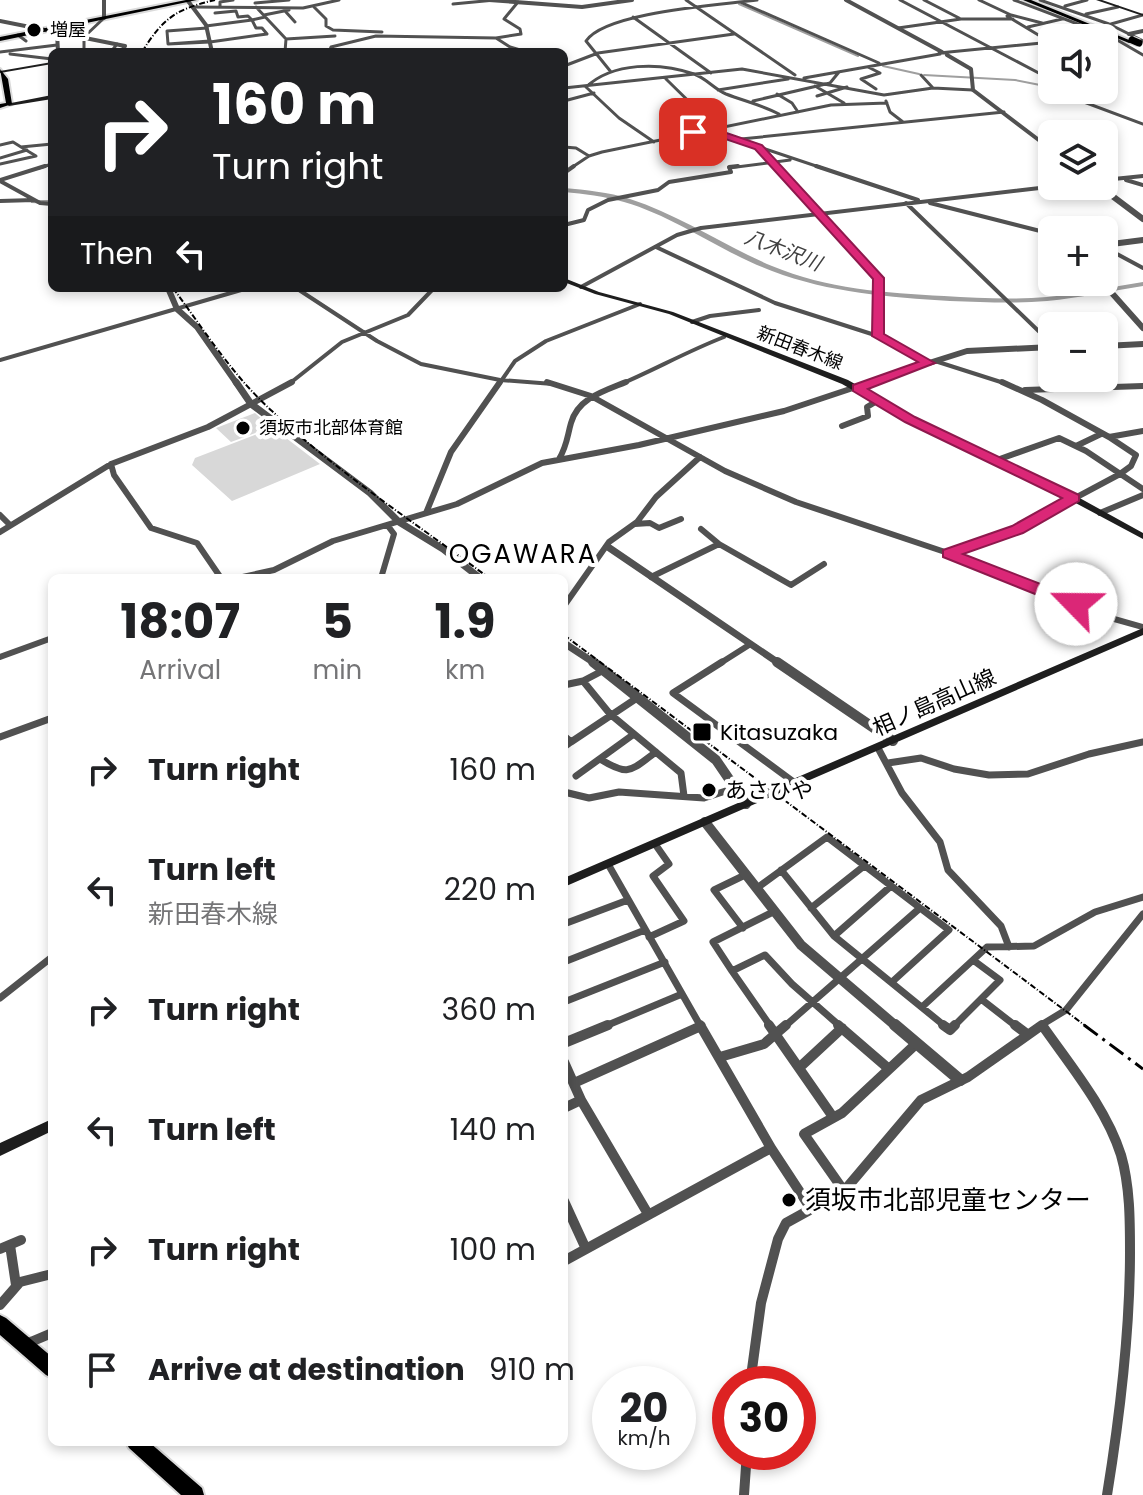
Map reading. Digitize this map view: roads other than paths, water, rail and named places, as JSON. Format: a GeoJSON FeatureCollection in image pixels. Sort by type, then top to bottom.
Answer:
{"type":"FeatureCollection","features":[{"type":"Feature","properties":{"kind":"highway"},"geometry":{"type":"LineString","coordinates":[[1029,0],[1134,41]]}},
{"type":"Feature","properties":{"kind":"highway"},"geometry":{"type":"LineString","coordinates":[[0,39],[192,3]]}},
{"type":"Feature","properties":{"kind":"highway"},"geometry":{"type":"LineString","coordinates":[[0,72],[5,79],[9,104],[0,105]]}},
{"type":"Feature","properties":{"kind":"highway"},"geometry":{"type":"LineString","coordinates":[[0,1324],[48,1365]]}},
{"type":"Feature","properties":{"kind":"highway"},"geometry":{"type":"LineString","coordinates":[[140,1446],[195,1495]]}},
{"type":"Feature","properties":{"kind":"main road"},"geometry":{"type":"LineString","coordinates":[[1098,0],[1143,15]]}},
{"type":"Feature","properties":{"kind":"main road"},"geometry":{"type":"LineString","coordinates":[[0,72],[48,62]]}},
{"type":"Feature","properties":{"kind":"main road"},"geometry":{"type":"LineString","coordinates":[[9,104],[48,98]]}},
{"type":"Feature","properties":{"kind":"main road","name":"新田春木線"},"geometry":{"type":"LineString","coordinates":[[568,282],[692,322],[857,388],[1143,536]]}},
{"type":"Feature","properties":{"kind":"main road","name":"相ノ島高山線"},"geometry":{"type":"LineString","coordinates":[[568,881],[878,748],[1143,629]]}},
{"type":"Feature","properties":{"kind":"main road"},"geometry":{"type":"LineString","coordinates":[[0,1150],[48,1127]]}},
{"type":"Feature","properties":{"kind":"street"},"geometry":{"type":"LineString","coordinates":[[84,48],[84,37],[104,18],[104,0]]}},
{"type":"Feature","properties":{"kind":"street"},"geometry":{"type":"LineString","coordinates":[[220,7],[220,2],[289,0]]}},
{"type":"Feature","properties":{"kind":"street"},"geometry":{"type":"LineString","coordinates":[[298,0],[303,8]]}},
{"type":"Feature","properties":{"kind":"street"},"geometry":{"type":"LineString","coordinates":[[192,3],[220,7],[236,3],[286,9],[314,7],[339,0]]}},
{"type":"Feature","properties":{"kind":"street"},"geometry":{"type":"LineString","coordinates":[[474,0],[479,3]]}},
{"type":"Feature","properties":{"kind":"street"},"geometry":{"type":"LineString","coordinates":[[453,4],[492,0],[549,2],[582,7],[632,0]]}},
{"type":"Feature","properties":{"kind":"street"},"geometry":{"type":"LineString","coordinates":[[686,0],[798,78]]}},
{"type":"Feature","properties":{"kind":"street"},"geometry":{"type":"LineString","coordinates":[[611,72],[586,41],[590,33],[633,17],[757,0]]}},
{"type":"Feature","properties":{"kind":"street"},"geometry":{"type":"LineString","coordinates":[[846,0],[971,69],[973,90]]}},
{"type":"Feature","properties":{"kind":"street"},"geometry":{"type":"LineString","coordinates":[[900,0],[1038,73]]}},
{"type":"Feature","properties":{"kind":"street"},"geometry":{"type":"LineString","coordinates":[[924,0],[961,19]]}},
{"type":"Feature","properties":{"kind":"street"},"geometry":{"type":"LineString","coordinates":[[979,0],[1038,34]]}},
{"type":"Feature","properties":{"kind":"street"},"geometry":{"type":"LineString","coordinates":[[1014,0],[1081,24]]}},
{"type":"Feature","properties":{"kind":"street"},"geometry":{"type":"LineString","coordinates":[[1040,0],[1109,24],[1143,15]]}},
{"type":"Feature","properties":{"kind":"street"},"geometry":{"type":"LineString","coordinates":[[1062,6],[1087,0]]}},
{"type":"Feature","properties":{"kind":"street"},"geometry":{"type":"LineString","coordinates":[[281,1],[295,22]]}},
{"type":"Feature","properties":{"kind":"street"},"geometry":{"type":"LineString","coordinates":[[314,7],[326,19],[326,26],[333,30],[400,36],[496,38],[522,33],[504,19],[518,2]]}},
{"type":"Feature","properties":{"kind":"street"},"geometry":{"type":"LineString","coordinates":[[737,2],[879,64]]}},
{"type":"Feature","properties":{"kind":"street"},"geometry":{"type":"LineString","coordinates":[[192,3],[207,27],[211,48]]}},
{"type":"Feature","properties":{"kind":"street"},"geometry":{"type":"LineString","coordinates":[[256,7],[286,39],[285,48]]}},
{"type":"Feature","properties":{"kind":"street"},"geometry":{"type":"LineString","coordinates":[[1083,15],[1118,7]]}},
{"type":"Feature","properties":{"kind":"street"},"geometry":{"type":"LineString","coordinates":[[187,31],[252,20],[286,9]]}},
{"type":"Feature","properties":{"kind":"street"},"geometry":{"type":"LineString","coordinates":[[189,48],[189,43],[187,31],[185,27],[167,31],[168,44],[189,43],[210,42],[267,34],[262,28],[256,28],[248,16],[224,19],[222,13],[215,13]]}},
{"type":"Feature","properties":{"kind":"street"},"geometry":{"type":"LineString","coordinates":[[633,17],[711,73]]}},
{"type":"Feature","properties":{"kind":"street"},"geometry":{"type":"LineString","coordinates":[[898,28],[961,19],[1012,17],[1044,24],[1067,18]]}},
{"type":"Feature","properties":{"kind":"street"},"geometry":{"type":"LineString","coordinates":[[0,21],[125,46],[123,48]]}},
{"type":"Feature","properties":{"kind":"street"},"geometry":{"type":"LineString","coordinates":[[1026,27],[1038,25]]}},
{"type":"Feature","properties":{"kind":"street"},"geometry":{"type":"LineString","coordinates":[[1143,31],[1134,41],[1143,55]]}},
{"type":"Feature","properties":{"kind":"street"},"geometry":{"type":"LineString","coordinates":[[57,33],[58,48]]}},
{"type":"Feature","properties":{"kind":"street"},"geometry":{"type":"LineString","coordinates":[[568,64],[598,53],[734,34]]}},
{"type":"Feature","properties":{"kind":"street"},"geometry":{"type":"LineString","coordinates":[[18,35],[26,41]]}},
{"type":"Feature","properties":{"kind":"street"},"geometry":{"type":"LineString","coordinates":[[286,39],[335,36]]}},
{"type":"Feature","properties":{"kind":"street"},"geometry":{"type":"LineString","coordinates":[[331,48],[360,39],[400,36]]}},
{"type":"Feature","properties":{"kind":"street"},"geometry":{"type":"LineString","coordinates":[[496,38],[513,48]]}},
{"type":"Feature","properties":{"kind":"street"},"geometry":{"type":"LineString","coordinates":[[114,48],[117,44]]}},
{"type":"Feature","properties":{"kind":"street"},"geometry":{"type":"LineString","coordinates":[[718,90],[944,54],[1038,44]]}},
{"type":"Feature","properties":{"kind":"street"},"geometry":{"type":"LineString","coordinates":[[0,52],[48,50]]}},
{"type":"Feature","properties":{"kind":"street"},"geometry":{"type":"LineString","coordinates":[[0,52],[48,60]]}},
{"type":"Feature","properties":{"kind":"street"},"geometry":{"type":"LineString","coordinates":[[848,86],[848,80],[880,73],[866,66]]}},
{"type":"Feature","properties":{"kind":"street"},"geometry":{"type":"LineString","coordinates":[[583,87],[622,68],[657,67],[697,75],[718,90],[781,114]]}},
{"type":"Feature","properties":{"kind":"street"},"geometry":{"type":"LineString","coordinates":[[568,85],[583,87],[742,69],[884,95],[933,88],[973,90],[1038,139]]}},
{"type":"Feature","properties":{"kind":"street"},"geometry":{"type":"LineString","coordinates":[[756,71],[767,80]]}},
{"type":"Feature","properties":{"kind":"street"},"geometry":{"type":"LineString","coordinates":[[753,101],[830,83],[839,72]]}},
{"type":"Feature","properties":{"kind":"street"},"geometry":{"type":"LineString","coordinates":[[921,75],[933,88]]}},
{"type":"Feature","properties":{"kind":"street"},"geometry":{"type":"LineString","coordinates":[[666,79],[715,127]]}},
{"type":"Feature","properties":{"kind":"street"},"geometry":{"type":"LineString","coordinates":[[861,79],[876,89],[872,91]]}},
{"type":"Feature","properties":{"kind":"street"},"geometry":{"type":"LineString","coordinates":[[815,86],[846,105]]}},
{"type":"Feature","properties":{"kind":"street"},"geometry":{"type":"LineString","coordinates":[[817,96],[848,86]]}},
{"type":"Feature","properties":{"kind":"street"},"geometry":{"type":"LineString","coordinates":[[583,87],[594,93],[619,118],[654,142]]}},
{"type":"Feature","properties":{"kind":"street"},"geometry":{"type":"LineString","coordinates":[[568,100],[594,93]]}},
{"type":"Feature","properties":{"kind":"street"},"geometry":{"type":"LineString","coordinates":[[777,94],[792,103],[798,112]]}},
{"type":"Feature","properties":{"kind":"street"},"geometry":{"type":"LineString","coordinates":[[884,95],[890,112],[903,122]]}},
{"type":"Feature","properties":{"kind":"street"},"geometry":{"type":"LineString","coordinates":[[568,170],[589,156],[715,127],[781,114],[887,103]]}},
{"type":"Feature","properties":{"kind":"street"},"geometry":{"type":"LineString","coordinates":[[1089,104],[1143,124]]}},
{"type":"Feature","properties":{"kind":"street"},"geometry":{"type":"LineString","coordinates":[[739,140],[1004,112]]}},
{"type":"Feature","properties":{"kind":"street"},"geometry":{"type":"LineString","coordinates":[[706,129],[899,195],[1038,231]]}},
{"type":"Feature","properties":{"kind":"street"},"geometry":{"type":"LineString","coordinates":[[0,145],[13,142],[36,156],[6,165],[0,161]]}},
{"type":"Feature","properties":{"kind":"street"},"geometry":{"type":"LineString","coordinates":[[21,147],[48,145]]}},
{"type":"Feature","properties":{"kind":"street"},"geometry":{"type":"LineString","coordinates":[[39,146],[48,149]]}},
{"type":"Feature","properties":{"kind":"street"},"geometry":{"type":"LineString","coordinates":[[568,147],[576,148],[589,156]]}},
{"type":"Feature","properties":{"kind":"street"},"geometry":{"type":"LineString","coordinates":[[759,147],[876,274],[879,287],[878,336]]}},
{"type":"Feature","properties":{"kind":"street"},"geometry":{"type":"LineString","coordinates":[[0,161],[27,150]]}},
{"type":"Feature","properties":{"kind":"street"},"geometry":{"type":"LineString","coordinates":[[568,224],[584,220],[588,210],[608,200],[658,190],[669,182],[731,172],[729,167],[796,160]]}},
{"type":"Feature","properties":{"kind":"street"},"geometry":{"type":"LineString","coordinates":[[0,181],[48,165]]}},
{"type":"Feature","properties":{"kind":"street"},"geometry":{"type":"LineString","coordinates":[[1118,179],[1143,176]]}},
{"type":"Feature","properties":{"kind":"street"},"geometry":{"type":"LineString","coordinates":[[1118,179],[1143,185]]}},
{"type":"Feature","properties":{"kind":"street"},"geometry":{"type":"LineString","coordinates":[[0,181],[37,201]]}},
{"type":"Feature","properties":{"kind":"street"},"geometry":{"type":"LineString","coordinates":[[581,287],[683,233],[701,228],[1038,188]]}},
{"type":"Feature","properties":{"kind":"street"},"geometry":{"type":"LineString","coordinates":[[899,195],[1038,332]]}},
{"type":"Feature","properties":{"kind":"street"},"geometry":{"type":"LineString","coordinates":[[1118,200],[1143,219]]}},
{"type":"Feature","properties":{"kind":"street"},"geometry":{"type":"LineString","coordinates":[[0,201],[48,202]]}},
{"type":"Feature","properties":{"kind":"street"},"geometry":{"type":"LineString","coordinates":[[1118,244],[1143,240]]}},
{"type":"Feature","properties":{"kind":"street"},"geometry":{"type":"LineString","coordinates":[[656,247],[775,303],[878,336],[932,362],[978,373],[1024,390],[1136,455],[1131,466],[1120,474],[1017,529],[948,553]]}},
{"type":"Feature","properties":{"kind":"street"},"geometry":{"type":"LineString","coordinates":[[1118,252],[1143,268]]}},
{"type":"Feature","properties":{"kind":"street"},"geometry":{"type":"LineString","coordinates":[[170,292],[177,309],[197,327],[251,404],[370,493],[399,522],[443,549],[475,574]]}},
{"type":"Feature","properties":{"kind":"street"},"geometry":{"type":"LineString","coordinates":[[0,360],[234,292]]}},
{"type":"Feature","properties":{"kind":"street"},"geometry":{"type":"LineString","coordinates":[[302,292],[421,364],[500,380],[546,382],[591,396],[700,457],[796,502],[948,553],[1100,615],[1143,629]]}},
{"type":"Feature","properties":{"kind":"street"},"geometry":{"type":"LineString","coordinates":[[0,532],[111,464],[208,427],[287,386],[342,342],[408,315],[430,292]]}},
{"type":"Feature","properties":{"kind":"street"},"geometry":{"type":"LineString","coordinates":[[1117,296],[1143,328]]}},
{"type":"Feature","properties":{"kind":"street"},"geometry":{"type":"LineString","coordinates":[[426,513],[451,452],[515,361],[546,341],[640,304]]}},
{"type":"Feature","properties":{"kind":"street"},"geometry":{"type":"LineString","coordinates":[[692,322],[710,316],[759,310]]}},
{"type":"Feature","properties":{"kind":"street"},"geometry":{"type":"LineString","coordinates":[[559,459],[568,445],[571,421],[582,402],[664,366],[682,353],[724,337]]}},
{"type":"Feature","properties":{"kind":"street"},"geometry":{"type":"LineString","coordinates":[[1118,345],[1143,344]]}},
{"type":"Feature","properties":{"kind":"street"},"geometry":{"type":"LineString","coordinates":[[256,574],[274,570],[322,545],[457,504],[538,465],[784,411],[967,351],[1038,347]]}},
{"type":"Feature","properties":{"kind":"street"},"geometry":{"type":"LineString","coordinates":[[1024,390],[1143,386]]}},
{"type":"Feature","properties":{"kind":"street"},"geometry":{"type":"LineString","coordinates":[[842,426],[868,416],[867,407],[877,401]]}},
{"type":"Feature","properties":{"kind":"street"},"geometry":{"type":"LineString","coordinates":[[1109,437],[1143,431]]}},
{"type":"Feature","properties":{"kind":"street"},"geometry":{"type":"LineString","coordinates":[[1076,446],[1101,434]]}},
{"type":"Feature","properties":{"kind":"street"},"geometry":{"type":"LineString","coordinates":[[997,460],[1059,438],[1076,446],[1143,492],[1100,513]]}},
{"type":"Feature","properties":{"kind":"street"},"geometry":{"type":"LineString","coordinates":[[568,601],[614,537],[635,524],[656,497],[700,457]]}},
{"type":"Feature","properties":{"kind":"street"},"geometry":{"type":"LineString","coordinates":[[111,464],[114,475],[151,528],[197,543],[218,574]]}},
{"type":"Feature","properties":{"kind":"street"},"geometry":{"type":"LineString","coordinates":[[643,513],[659,528],[681,519]]}},
{"type":"Feature","properties":{"kind":"street"},"geometry":{"type":"LineString","coordinates":[[0,515],[10,525]]}},
{"type":"Feature","properties":{"kind":"street"},"geometry":{"type":"LineString","coordinates":[[635,524],[654,524]]}},
{"type":"Feature","properties":{"kind":"street"},"geometry":{"type":"LineString","coordinates":[[382,574],[394,534],[388,526]]}},
{"type":"Feature","properties":{"kind":"street"},"geometry":{"type":"LineString","coordinates":[[701,529],[719,544],[791,585],[824,564]]}},
{"type":"Feature","properties":{"kind":"street"},"geometry":{"type":"LineString","coordinates":[[651,577],[719,544]]}},
{"type":"Feature","properties":{"kind":"street"},"geometry":{"type":"LineString","coordinates":[[608,547],[893,741]]}},
{"type":"Feature","properties":{"kind":"street"},"geometry":{"type":"LineString","coordinates":[[271,574],[274,570]]}},
{"type":"Feature","properties":{"kind":"street"},"geometry":{"type":"LineString","coordinates":[[0,657],[48,639]]}},
{"type":"Feature","properties":{"kind":"street"},"geometry":{"type":"LineString","coordinates":[[749,645],[673,693],[795,783]]}},
{"type":"Feature","properties":{"kind":"street"},"geometry":{"type":"LineString","coordinates":[[568,646],[604,670],[716,760],[746,804]]}},
{"type":"Feature","properties":{"kind":"street"},"geometry":{"type":"LineString","coordinates":[[568,684],[583,681],[604,670]]}},
{"type":"Feature","properties":{"kind":"street"},"geometry":{"type":"LineString","coordinates":[[583,681],[612,715],[681,773],[684,796]]}},
{"type":"Feature","properties":{"kind":"street"},"geometry":{"type":"LineString","coordinates":[[568,744],[637,698]]}},
{"type":"Feature","properties":{"kind":"street"},"geometry":{"type":"LineString","coordinates":[[0,737],[48,719]]}},
{"type":"Feature","properties":{"kind":"street"},"geometry":{"type":"LineString","coordinates":[[576,776],[634,734]]}},
{"type":"Feature","properties":{"kind":"street"},"geometry":{"type":"LineString","coordinates":[[888,763],[921,758],[954,769],[989,775],[1028,774],[1089,754],[1143,742]]}},
{"type":"Feature","properties":{"kind":"street"},"geometry":{"type":"LineString","coordinates":[[878,748],[902,793],[940,842],[948,870],[1001,926],[1009,947]]}},
{"type":"Feature","properties":{"kind":"street"},"geometry":{"type":"LineString","coordinates":[[600,759],[621,772],[630,771],[656,752]]}},
{"type":"Feature","properties":{"kind":"street"},"geometry":{"type":"LineString","coordinates":[[568,793],[589,798],[619,792],[704,798],[735,788]]}},
{"type":"Feature","properties":{"kind":"street"},"geometry":{"type":"LineString","coordinates":[[705,822],[801,945],[960,1080]]}},
{"type":"Feature","properties":{"kind":"street"},"geometry":{"type":"LineString","coordinates":[[757,888],[827,837],[949,930],[892,982]]}},
{"type":"Feature","properties":{"kind":"street"},"geometry":{"type":"LineString","coordinates":[[568,961],[684,921],[653,876],[669,864],[655,844]]}},
{"type":"Feature","properties":{"kind":"street"},"geometry":{"type":"LineString","coordinates":[[608,864],[771,1148],[811,1209]]}},
{"type":"Feature","properties":{"kind":"street"},"geometry":{"type":"LineString","coordinates":[[811,908],[864,866]]}},
{"type":"Feature","properties":{"kind":"street"},"geometry":{"type":"LineString","coordinates":[[781,870],[834,936],[950,1030],[1000,980],[973,960]]}},
{"type":"Feature","properties":{"kind":"street"},"geometry":{"type":"LineString","coordinates":[[743,928],[714,890],[745,875]]}},
{"type":"Feature","properties":{"kind":"street"},"geometry":{"type":"LineString","coordinates":[[834,936],[891,886]]}},
{"type":"Feature","properties":{"kind":"street"},"geometry":{"type":"LineString","coordinates":[[922,1007],[987,947],[1034,946],[1095,912],[1143,897]]}},
{"type":"Feature","properties":{"kind":"street"},"geometry":{"type":"LineString","coordinates":[[568,922],[628,900]]}},
{"type":"Feature","properties":{"kind":"street"},"geometry":{"type":"LineString","coordinates":[[720,1057],[764,1044],[920,908]]}},
{"type":"Feature","properties":{"kind":"street"},"geometry":{"type":"LineString","coordinates":[[773,912],[713,942],[833,1117]]}},
{"type":"Feature","properties":{"kind":"street"},"geometry":{"type":"LineString","coordinates":[[752,1366],[761,1303],[778,1239],[786,1223],[844,1191],[921,1100],[960,1080],[1027,1034],[1055,1020],[1074,1004],[1143,914]]}},
{"type":"Feature","properties":{"kind":"street"},"geometry":{"type":"LineString","coordinates":[[732,971],[765,955],[812,1002],[889,1069]]}},
{"type":"Feature","properties":{"kind":"street"},"geometry":{"type":"LineString","coordinates":[[0,998],[48,960]]}},
{"type":"Feature","properties":{"kind":"street"},"geometry":{"type":"LineString","coordinates":[[568,1000],[665,962]]}},
{"type":"Feature","properties":{"kind":"street"},"geometry":{"type":"LineString","coordinates":[[568,1041],[682,994]]}},
{"type":"Feature","properties":{"kind":"street"},"geometry":{"type":"LineString","coordinates":[[981,999],[1027,1034]]}},
{"type":"Feature","properties":{"kind":"street"},"geometry":{"type":"LineString","coordinates":[[1042,1025],[1070,1064],[1115,1142],[1129,1190],[1133,1260],[1131,1319],[1107,1495]]}},
{"type":"Feature","properties":{"kind":"street"},"geometry":{"type":"LineString","coordinates":[[574,1083],[701,1026]]}},
{"type":"Feature","properties":{"kind":"street"},"geometry":{"type":"LineString","coordinates":[[800,1067],[842,1028]]}},
{"type":"Feature","properties":{"kind":"street"},"geometry":{"type":"LineString","coordinates":[[844,1191],[804,1134],[842,1113],[916,1044]]}},
{"type":"Feature","properties":{"kind":"street"},"geometry":{"type":"LineString","coordinates":[[568,1070],[581,1100],[648,1214]]}},
{"type":"Feature","properties":{"kind":"street"},"geometry":{"type":"LineString","coordinates":[[568,1106],[581,1100]]}},
{"type":"Feature","properties":{"kind":"street"},"geometry":{"type":"LineString","coordinates":[[568,1259],[771,1148]]}},
{"type":"Feature","properties":{"kind":"street"},"geometry":{"type":"LineString","coordinates":[[568,1210],[586,1249]]}},
{"type":"Feature","properties":{"kind":"street"},"geometry":{"type":"LineString","coordinates":[[10,1245],[16,1285]]}},
{"type":"Feature","properties":{"kind":"street"},"geometry":{"type":"LineString","coordinates":[[0,1305],[16,1285],[48,1275]]}},
{"type":"Feature","properties":{"kind":"street"},"geometry":{"type":"LineString","coordinates":[[26,1344],[48,1335]]}},
{"type":"Feature","properties":{"kind":"street"},"geometry":{"type":"LineString","coordinates":[[744,1495],[746,1470]]}},
{"type":"Feature","properties":{"kind":"waterway"},"geometry":{"type":"LineString","coordinates":[[739,4],[858,56]]}},
{"type":"Feature","properties":{"kind":"waterway"},"geometry":{"type":"LineString","coordinates":[[883,66],[919,74]]}},
{"type":"Feature","properties":{"kind":"waterway"},"geometry":{"type":"LineString","coordinates":[[924,75],[1015,80],[1038,85]]}},
{"type":"Feature","properties":{"kind":"waterway","name":"八木沢川"},"geometry":{"type":"LineString","coordinates":[[568,190],[627,200],[770,268],[817,284],[853,291],[1002,301],[1070,297],[1143,284]]}},
{"type":"Feature","properties":{"kind":"waterway","name":"八木沢川"},"geometry":{"type":"LineString","coordinates":[[33,202],[48,202]]}},
{"type":"Feature","properties":{"kind":"railway"},"geometry":{"type":"LineString","coordinates":[[145,48],[164,23],[180,11],[215,0]]}},
{"type":"Feature","properties":{"kind":"railway"},"geometry":{"type":"LineString","coordinates":[[176,292],[232,368],[297,434],[484,574]]}},
{"type":"Feature","properties":{"kind":"railway"},"geometry":{"type":"LineString","coordinates":[[568,638],[1087,1027]]}},
{"type":"Feature","properties":{"kind":"railway"},"geometry":{"type":"LineString","coordinates":[[1084,1025],[1143,1069]]}},
{"type":"Feature","properties":{"kind":"place","name":"増屋"},"geometry":{"type":"Point","coordinates":[34,30]}},
{"type":"Feature","properties":{"kind":"place","name":"須坂市北部体育館"},"geometry":{"type":"Point","coordinates":[243,428]}},
{"type":"Feature","properties":{"kind":"place","name":"Kitasuzaka"},"geometry":{"type":"Point","coordinates":[702,732]}},
{"type":"Feature","properties":{"kind":"place","name":"あさひや"},"geometry":{"type":"Point","coordinates":[709,790]}},
{"type":"Feature","properties":{"kind":"place","name":"須坂市北部児童センター"},"geometry":{"type":"Point","coordinates":[789,1200]}},
{"type":"Feature","properties":{"kind":"district","name":"OGAWARA"},"geometry":{"type":"Point","coordinates":[523,554]}}]}
